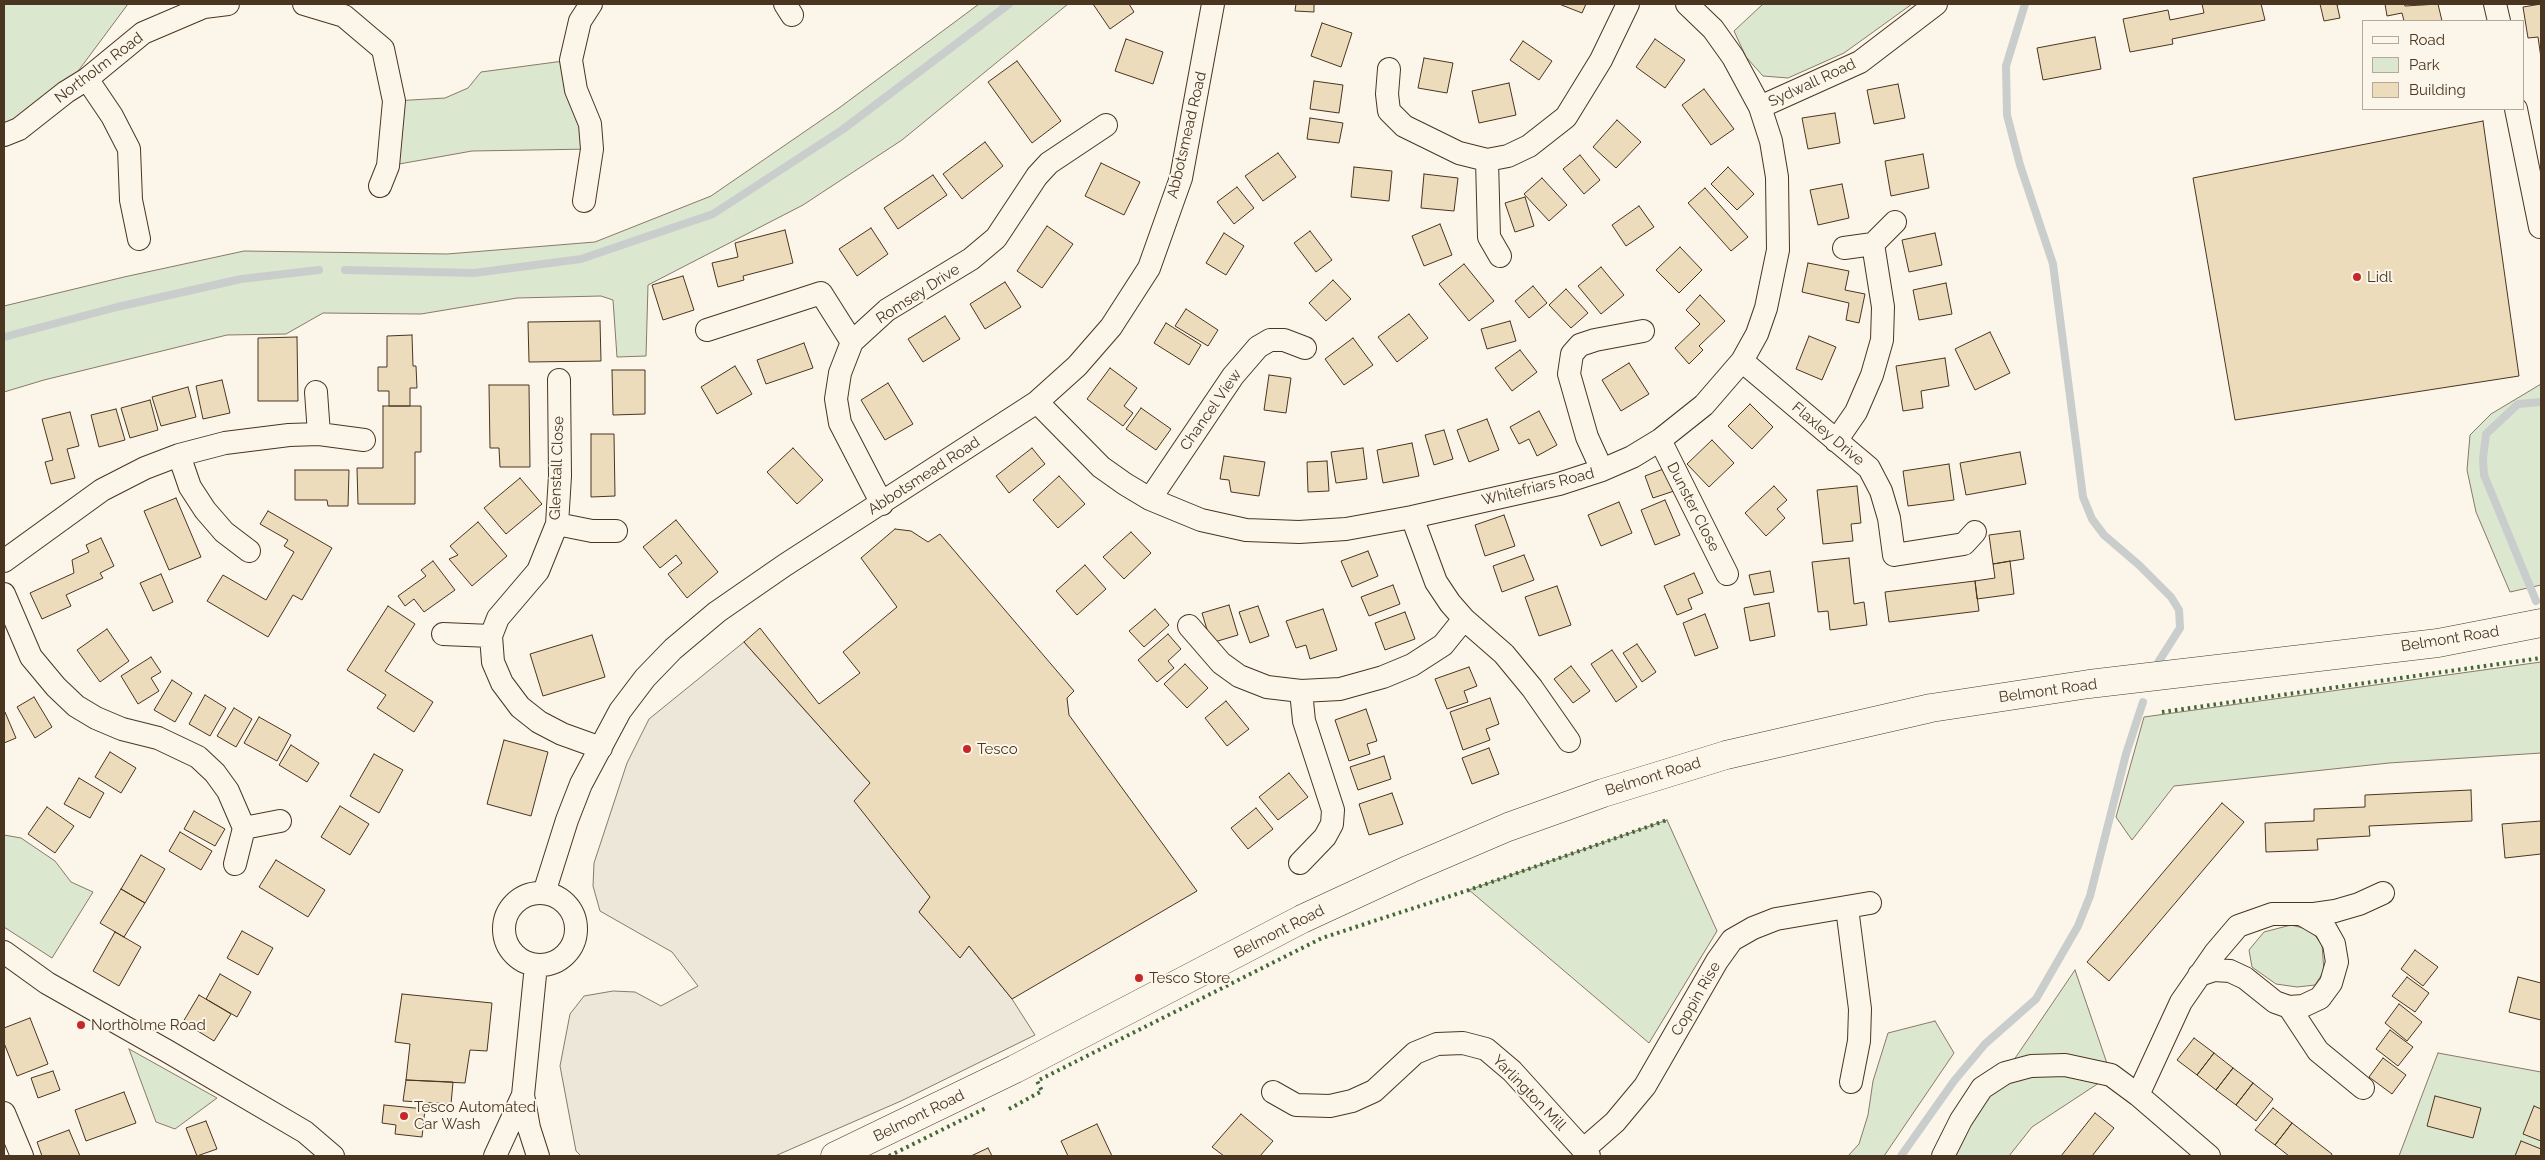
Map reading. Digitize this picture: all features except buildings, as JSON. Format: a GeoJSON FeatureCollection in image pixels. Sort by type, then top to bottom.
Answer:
{"type":"FeatureCollection","features":[{"type":"Feature","properties":{"kind":"highway","name":"Belmont Road"},"geometry":{"type":"LineString","coordinates":[[835,1156],[1015,1069],[1302,919],[1463,846],[1603,792],[1726,755],[1931,708],[2089,684],[2438,643],[2541,623]]}},
{"type":"Feature","properties":{"kind":"street","name":"Northolm Road"},"geometry":{"type":"LineString","coordinates":[[4,135],[19,129],[66,92],[87,79],[143,33],[204,7],[228,4]]}},
{"type":"Feature","properties":{"kind":"street"},"geometry":{"type":"LineString","coordinates":[[304,4],[344,16],[383,49],[394,101],[388,166],[380,186]]}},
{"type":"Feature","properties":{"kind":"street"},"geometry":{"type":"LineString","coordinates":[[584,201],[592,149],[590,124],[576,90],[571,60],[580,21],[591,4]]}},
{"type":"Feature","properties":{"kind":"street","name":"Abbotsmead Road"},"geometry":{"type":"LineString","coordinates":[[544,893],[567,820],[581,784],[620,712],[645,678],[673,649],[717,612],[785,565],[1037,402],[1077,366],[1111,327],[1149,268],[1181,178],[1213,4]]}},
{"type":"Feature","properties":{"kind":"street"},"geometry":{"type":"LineString","coordinates":[[1389,69],[1387,94],[1389,111],[1404,126],[1459,153],[1487,160],[1508,156],[1529,146],[1566,117],[1601,60],[1628,4]]}},
{"type":"Feature","properties":{"kind":"street","name":"Whitefriars Road"},"geometry":{"type":"LineString","coordinates":[[1037,402],[1101,467],[1150,499],[1201,520],[1246,530],[1299,532],[1346,529],[1412,517],[1559,484],[1602,470],[1632,457],[1660,440],[1704,405],[1742,361],[1757,334],[1766,308],[1778,250],[1778,177],[1771,141],[1760,107],[1733,57],[1713,29],[1686,4]]}},
{"type":"Feature","properties":{"kind":"street","name":"Sydwall Road"},"geometry":{"type":"LineString","coordinates":[[1760,107],[1860,62],[1936,4]]}},
{"type":"Feature","properties":{"kind":"street"},"geometry":{"type":"LineString","coordinates":[[2495,4],[2498,20]]}},
{"type":"Feature","properties":{"kind":"street"},"geometry":{"type":"LineString","coordinates":[[87,79],[112,116],[129,148],[131,200],[139,239]]}},
{"type":"Feature","properties":{"kind":"street"},"geometry":{"type":"LineString","coordinates":[[2516,110],[2540,227]]}},
{"type":"Feature","properties":{"kind":"street","name":"Romsey Drive"},"geometry":{"type":"LineString","coordinates":[[882,504],[840,423],[836,399],[840,373],[852,342],[888,310],[971,259],[996,238],[1037,176],[1049,163],[1106,126]]}},
{"type":"Feature","properties":{"kind":"street"},"geometry":{"type":"LineString","coordinates":[[1487,160],[1489,237],[1500,256]]}},
{"type":"Feature","properties":{"kind":"street"},"geometry":{"type":"LineString","coordinates":[[1844,248],[1873,244],[1895,222]]}},
{"type":"Feature","properties":{"kind":"street"},"geometry":{"type":"LineString","coordinates":[[1836,441],[1856,412],[1872,375],[1882,340],[1883,307],[1873,244]]}},
{"type":"Feature","properties":{"kind":"street"},"geometry":{"type":"LineString","coordinates":[[707,330],[821,294],[852,342]]}},
{"type":"Feature","properties":{"kind":"street"},"geometry":{"type":"LineString","coordinates":[[1602,470],[1587,437],[1569,374],[1572,354],[1580,345],[1595,340],[1643,331]]}},
{"type":"Feature","properties":{"kind":"street","name":"Chancel View"},"geometry":{"type":"LineString","coordinates":[[1150,499],[1232,376],[1258,347],[1270,340],[1295,344]]}},
{"type":"Feature","properties":{"kind":"street","name":"Flaxley Drive"},"geometry":{"type":"LineString","coordinates":[[1742,361],[1869,468],[1881,491],[1889,518],[1894,555],[1964,544],[1974,532]]}},
{"type":"Feature","properties":{"kind":"street","name":"Glenstall Close"},"geometry":{"type":"LineString","coordinates":[[559,380],[560,476],[557,524],[538,571],[498,618],[491,636],[493,662],[502,683],[520,707],[539,722],[562,734],[601,748]]}},
{"type":"Feature","properties":{"kind":"street"},"geometry":{"type":"LineString","coordinates":[[316,392],[319,434]]}},
{"type":"Feature","properties":{"kind":"street"},"geometry":{"type":"LineString","coordinates":[[4,561],[102,490],[145,468],[179,455],[225,444],[290,435],[319,434],[364,440]]}},
{"type":"Feature","properties":{"kind":"street","name":"Dunster Close"},"geometry":{"type":"LineString","coordinates":[[1660,440],[1727,574]]}},
{"type":"Feature","properties":{"kind":"street"},"geometry":{"type":"LineString","coordinates":[[179,455],[190,487],[205,510],[224,532],[249,551]]}},
{"type":"Feature","properties":{"kind":"street"},"geometry":{"type":"LineString","coordinates":[[1412,517],[1436,582],[1464,619],[1504,654],[1532,688],[1569,741]]}},
{"type":"Feature","properties":{"kind":"street"},"geometry":{"type":"LineString","coordinates":[[557,524],[592,531],[616,530]]}},
{"type":"Feature","properties":{"kind":"street"},"geometry":{"type":"LineString","coordinates":[[4,594],[31,657],[56,687],[76,706],[96,718],[122,729],[158,738],[198,757],[214,773],[228,791],[244,828],[235,864]]}},
{"type":"Feature","properties":{"kind":"street"},"geometry":{"type":"LineString","coordinates":[[1189,626],[1221,663],[1239,676],[1267,687],[1301,691],[1340,689],[1383,677],[1412,665],[1443,645],[1464,619]]}},
{"type":"Feature","properties":{"kind":"street"},"geometry":{"type":"LineString","coordinates":[[443,634],[491,636]]}},
{"type":"Feature","properties":{"kind":"street"},"geometry":{"type":"LineString","coordinates":[[1300,863],[1325,837],[1332,824],[1333,810],[1304,721],[1301,691]]}},
{"type":"Feature","properties":{"kind":"street"},"geometry":{"type":"LineString","coordinates":[[244,828],[280,821]]}},
{"type":"Feature","properties":{"kind":"street"},"geometry":{"type":"LineString","coordinates":[[533,893],[544,893],[566,903],[574,918],[576,935],[566,954],[557,961],[536,965],[516,956],[507,941],[504,925],[507,913],[514,904],[533,893]]}},
{"type":"Feature","properties":{"kind":"street"},"geometry":{"type":"LineString","coordinates":[[2138,1095],[2181,1002],[2199,975],[2238,926],[2272,914],[2335,911],[2383,894]]}},
{"type":"Feature","properties":{"kind":"street","name":"Coppin Rise"},"geometry":{"type":"LineString","coordinates":[[1586,1153],[1645,1086],[1732,940],[1753,928],[1776,919],[1870,903]]}},
{"type":"Feature","properties":{"kind":"street"},"geometry":{"type":"LineString","coordinates":[[1847,908],[1860,1009],[1859,1041],[1851,1082]]}},
{"type":"Feature","properties":{"kind":"street"},"geometry":{"type":"LineString","coordinates":[[2199,975],[2214,970],[2230,971],[2245,978],[2275,1002],[2289,1007],[2304,1006],[2320,998],[2331,983],[2337,962],[2334,944],[2325,928],[2301,914]]}},
{"type":"Feature","properties":{"kind":"street"},"geometry":{"type":"LineString","coordinates":[[4,952],[47,984],[168,1051],[305,1132],[333,1156]]}},
{"type":"Feature","properties":{"kind":"street"},"geometry":{"type":"LineString","coordinates":[[536,965],[524,1094],[529,1128],[538,1156]]}},
{"type":"Feature","properties":{"kind":"street"},"geometry":{"type":"LineString","coordinates":[[2289,1007],[2318,1051],[2363,1088]]}},
{"type":"Feature","properties":{"kind":"street","name":"Yarlington Mill"},"geometry":{"type":"LineString","coordinates":[[1273,1092],[1296,1105],[1330,1106],[1352,1101],[1374,1091],[1416,1053],[1437,1044],[1463,1043],[1486,1049],[1512,1071],[1586,1153]]}},
{"type":"Feature","properties":{"kind":"street"},"geometry":{"type":"LineString","coordinates":[[1943,1156],[1982,1088],[2005,1073],[2031,1066],[2065,1065],[2111,1076],[2138,1095],[2208,1156]]}},
{"type":"Feature","properties":{"kind":"street"},"geometry":{"type":"LineString","coordinates":[[495,1156],[524,1094]]}},
{"type":"Feature","properties":{"kind":"street"},"geometry":{"type":"LineString","coordinates":[[4,1112],[22,1156]]}},
{"type":"Feature","properties":{"kind":"green space"},"geometry":{"type":"Polygon","coordinates":[[[4,4],[128,4],[67,86],[4,128],[4,4]]]}},
{"type":"Feature","properties":{"kind":"green space"},"geometry":{"type":"Polygon","coordinates":[[[979,4],[1068,4],[902,140],[803,205],[648,285],[646,356],[617,357],[613,300],[601,296],[517,298],[421,314],[323,313],[286,334],[227,335],[44,380],[4,392],[4,306],[244,251],[447,254],[595,242],[711,196],[839,108],[979,4]]]}},
{"type":"Feature","properties":{"kind":"green space"},"geometry":{"type":"Polygon","coordinates":[[[1763,4],[1912,4],[1844,53],[1788,78],[1763,76],[1746,57],[1734,31],[1763,4]]]}},
{"type":"Feature","properties":{"kind":"green space"},"geometry":{"type":"Polygon","coordinates":[[[571,60],[592,149],[472,151],[388,166],[394,101],[445,98],[468,88],[481,72],[571,60]]]}},
{"type":"Feature","properties":{"kind":"green space"},"geometry":{"type":"Polygon","coordinates":[[[2541,384],[2541,585],[2510,592],[2476,512],[2467,470],[2470,435],[2491,414],[2541,384]]]}},
{"type":"Feature","properties":{"kind":"green space"},"geometry":{"type":"Polygon","coordinates":[[[2541,662],[2541,753],[2389,763],[2174,786],[2132,840],[2116,817],[2144,717],[2541,662]]]}},
{"type":"Feature","properties":{"kind":"green space"},"geometry":{"type":"Polygon","coordinates":[[[1667,820],[1717,931],[1649,1043],[1469,890],[1667,820]]]}},
{"type":"Feature","properties":{"kind":"green space"},"geometry":{"type":"Polygon","coordinates":[[[4,835],[21,838],[55,861],[71,882],[93,892],[52,958],[4,927],[4,835]]]}},
{"type":"Feature","properties":{"kind":"green space"},"geometry":{"type":"Polygon","coordinates":[[[2291,925],[2311,930],[2322,945],[2324,971],[2315,985],[2297,987],[2276,984],[2252,967],[2249,950],[2264,932],[2291,925]]]}},
{"type":"Feature","properties":{"kind":"green space"},"geometry":{"type":"Polygon","coordinates":[[[2075,970],[2111,1075],[2032,1127],[2009,1156],[1943,1156],[2005,1073],[2075,970]]]}},
{"type":"Feature","properties":{"kind":"green space"},"geometry":{"type":"Polygon","coordinates":[[[1935,1021],[1954,1053],[1884,1156],[1848,1156],[1859,1144],[1868,1115],[1873,1081],[1888,1033],[1935,1021]]]}},
{"type":"Feature","properties":{"kind":"green space"},"geometry":{"type":"Polygon","coordinates":[[[129,1049],[217,1098],[175,1129],[156,1122],[129,1049]]]}},
{"type":"Feature","properties":{"kind":"green space"},"geometry":{"type":"Polygon","coordinates":[[[2438,1053],[2541,1072],[2541,1156],[2399,1156],[2438,1053]]]}},
{"type":"Feature","properties":{"kind":"shaded area"},"geometry":{"type":"Polygon","coordinates":[[[744,642],[870,783],[930,897],[919,912],[960,957],[969,946],[1012,999],[1035,1035],[901,1101],[775,1156],[581,1156],[576,1151],[560,1066],[570,1014],[584,996],[613,991],[635,992],[661,1006],[698,986],[672,952],[600,911],[593,886],[594,863],[627,763],[649,719],[744,642]]]}},
{"type":"Feature","properties":{"kind":"waterway"},"geometry":{"type":"LineString","coordinates":[[345,270],[474,273],[581,259],[713,214],[842,130],[1009,4]]}},
{"type":"Feature","properties":{"kind":"waterway"},"geometry":{"type":"LineString","coordinates":[[2025,4],[2006,66],[2007,115],[2020,165],[2053,264],[2083,497],[2092,519],[2104,535],[2139,565],[2171,597],[2179,610],[2180,628],[2159,661]]}},
{"type":"Feature","properties":{"kind":"waterway"},"geometry":{"type":"LineString","coordinates":[[4,337],[117,307],[241,279],[319,270]]}},
{"type":"Feature","properties":{"kind":"waterway"},"geometry":{"type":"LineString","coordinates":[[2536,601],[2484,475],[2483,459],[2486,434],[2518,404],[2541,402]]}},
{"type":"Feature","properties":{"kind":"waterway"},"geometry":{"type":"LineString","coordinates":[[1901,1156],[1954,1081],[1985,1044],[2036,999],[2078,926],[2090,896],[2126,754],[2143,702]]}},
{"type":"Feature","properties":{"kind":"hedge"},"geometry":{"type":"LineString","coordinates":[[2162,712],[2541,658]]}},
{"type":"Feature","properties":{"kind":"hedge"},"geometry":{"type":"LineString","coordinates":[[1009,1109],[1042,1091],[1037,1081],[1322,938],[1469,890],[1667,820]]}},
{"type":"Feature","properties":{"kind":"hedge"},"geometry":{"type":"LineString","coordinates":[[889,1156],[988,1107]]}},
{"type":"Feature","properties":{"kind":"place","name":"Lidl"},"geometry":{"type":"Point","coordinates":[2357,277]}},
{"type":"Feature","properties":{"kind":"place","name":"Tesco"},"geometry":{"type":"Point","coordinates":[967,749]}},
{"type":"Feature","properties":{"kind":"place","name":"Tesco Store"},"geometry":{"type":"Point","coordinates":[1139,978]}},
{"type":"Feature","properties":{"kind":"place","name":"Northolme Road"},"geometry":{"type":"Point","coordinates":[81,1025]}},
{"type":"Feature","properties":{"kind":"place","name":"Tesco Automated Car Wash"},"geometry":{"type":"Point","coordinates":[404,1116]}}]}
